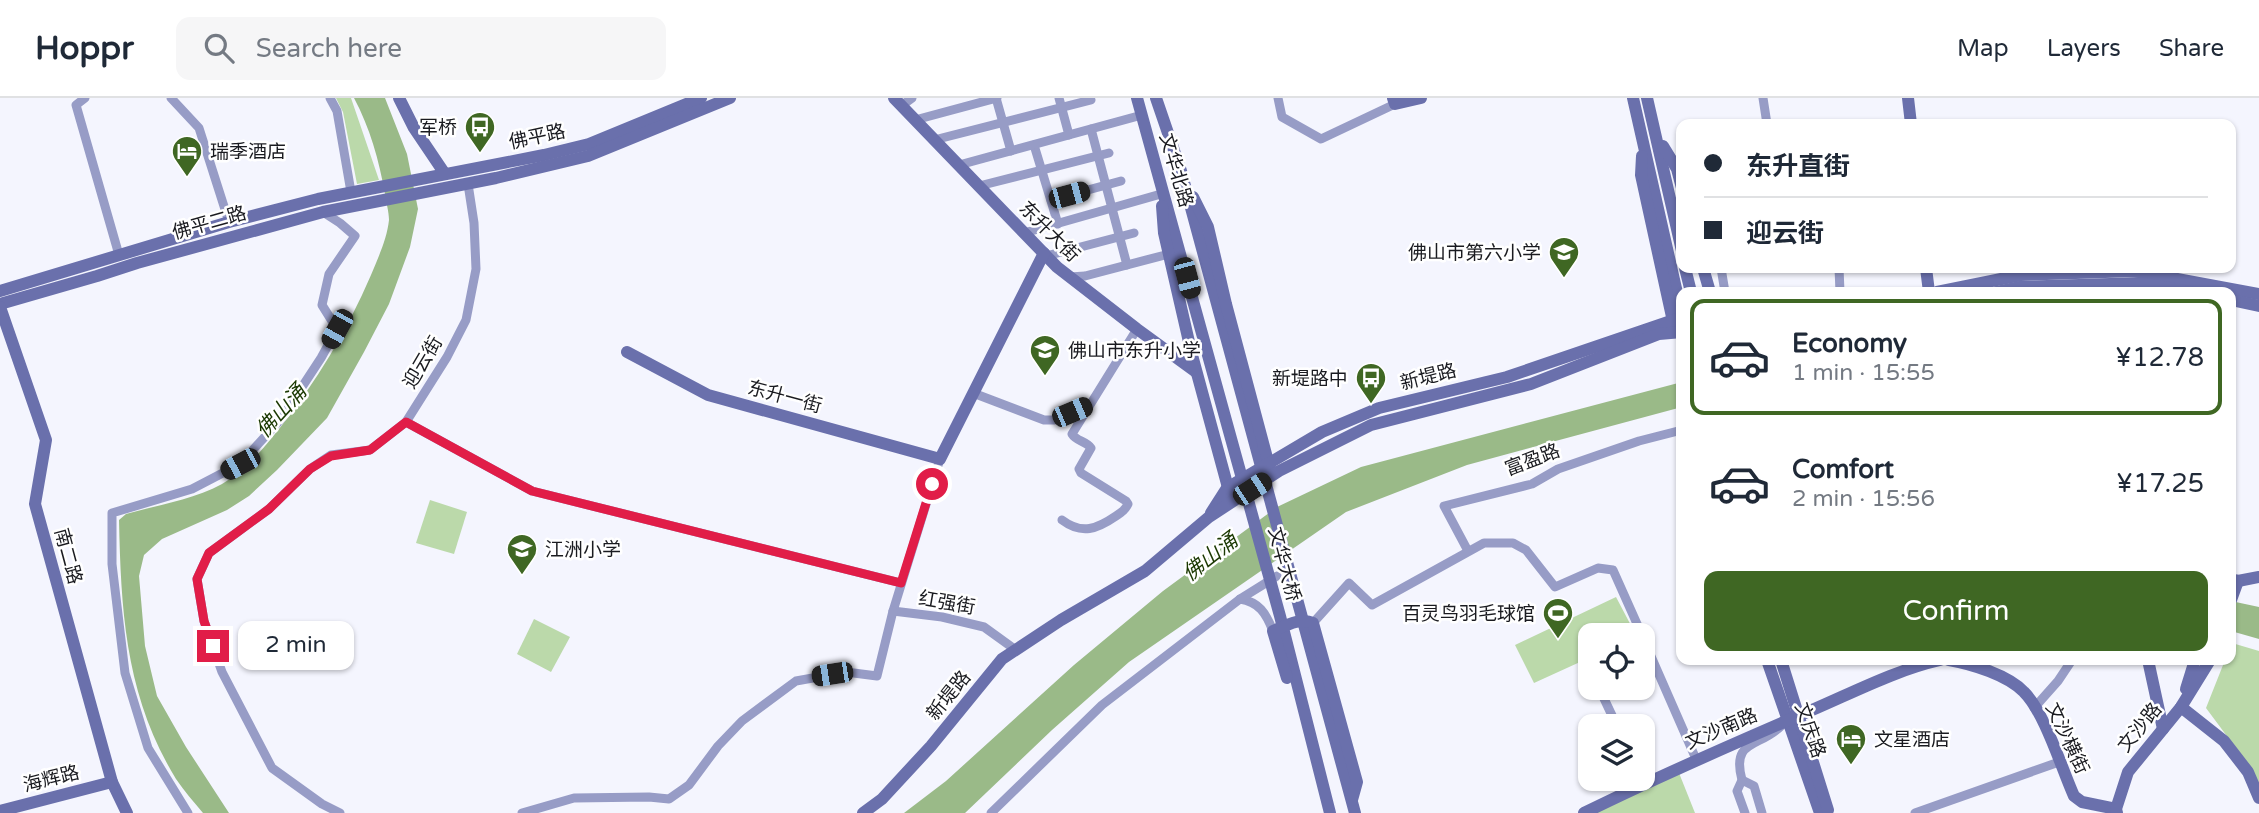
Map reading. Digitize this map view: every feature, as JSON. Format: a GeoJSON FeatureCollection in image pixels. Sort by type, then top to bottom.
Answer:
{"type":"FeatureCollection","features":[{"type":"Feature","properties":{"kind":"main road"},"geometry":{"type":"LineString","coordinates":[[399,98],[414,128],[445,174]]}},
{"type":"Feature","properties":{"kind":"main road","name":"佛平路"},"geometry":{"type":"LineString","coordinates":[[377,194],[429,177],[590,144],[701,98]]}},
{"type":"Feature","properties":{"kind":"main road","name":"佛平路"},"geometry":{"type":"LineString","coordinates":[[431,191],[588,156],[730,98]]}},
{"type":"Feature","properties":{"kind":"main road","name":"文华北路"},"geometry":{"type":"LineString","coordinates":[[1137,98],[1160,177],[1175,253]]}},
{"type":"Feature","properties":{"kind":"main road"},"geometry":{"type":"LineString","coordinates":[[1156,98],[1181,171],[1354,807]]}},
{"type":"Feature","properties":{"kind":"main road"},"geometry":{"type":"LineString","coordinates":[[1394,101],[1421,98]]}},
{"type":"Feature","properties":{"kind":"main road"},"geometry":{"type":"LineString","coordinates":[[1633,98],[1676,309]]}},
{"type":"Feature","properties":{"kind":"main road"},"geometry":{"type":"LineString","coordinates":[[1647,98],[1676,224]]}},
{"type":"Feature","properties":{"kind":"main road"},"geometry":{"type":"LineString","coordinates":[[1908,98],[1910,119]]}},
{"type":"Feature","properties":{"kind":"main road","name":"东升大街"},"geometry":{"type":"LineString","coordinates":[[903,101],[915,120],[1045,255],[1137,330],[1196,372]]}},
{"type":"Feature","properties":{"kind":"main road"},"geometry":{"type":"LineString","coordinates":[[1656,133],[1676,169]]}},
{"type":"Feature","properties":{"kind":"main road"},"geometry":{"type":"LineString","coordinates":[[1181,171],[1208,227],[1270,470]]}},
{"type":"Feature","properties":{"kind":"main road"},"geometry":{"type":"LineString","coordinates":[[1160,177],[1164,233],[1175,253],[1196,372],[1232,502]]}},
{"type":"Feature","properties":{"kind":"main road","name":"佛平二路"},"geometry":{"type":"LineString","coordinates":[[0,291],[229,222],[351,192],[377,194],[431,191]]}},
{"type":"Feature","properties":{"kind":"main road","name":"佛平二路"},"geometry":{"type":"LineString","coordinates":[[0,306],[137,262],[323,212],[377,194]]}},
{"type":"Feature","properties":{"kind":"main road","name":"文华大桥"},"geometry":{"type":"LineString","coordinates":[[1175,253],[1280,616],[1329,809]]}},
{"type":"Feature","properties":{"kind":"main road"},"geometry":{"type":"LineString","coordinates":[[940,459],[1045,255]]}},
{"type":"Feature","properties":{"kind":"main road"},"geometry":{"type":"LineString","coordinates":[[1962,287],[2021,275],[2078,273]]}},
{"type":"Feature","properties":{"kind":"main road"},"geometry":{"type":"LineString","coordinates":[[2144,273],[2217,287]]}},
{"type":"Feature","properties":{"kind":"main road"},"geometry":{"type":"LineString","coordinates":[[2128,287],[2141,282],[2166,287]]}},
{"type":"Feature","properties":{"kind":"main road"},"geometry":{"type":"LineString","coordinates":[[2236,291],[2259,295]]}},
{"type":"Feature","properties":{"kind":"main road"},"geometry":{"type":"LineString","coordinates":[[2236,301],[2259,306]]}},
{"type":"Feature","properties":{"kind":"main road","name":"南二路"},"geometry":{"type":"LineString","coordinates":[[0,306],[46,440],[35,504],[112,782],[127,813]]}},
{"type":"Feature","properties":{"kind":"main road","name":"新堤路"},"geometry":{"type":"LineString","coordinates":[[1209,517],[1227,488],[1371,425],[1531,384],[1676,326]]}},
{"type":"Feature","properties":{"kind":"main road","name":"东升一街"},"geometry":{"type":"LineString","coordinates":[[627,352],[708,395],[940,459]]}},
{"type":"Feature","properties":{"kind":"main road","name":"新堤路"},"geometry":{"type":"LineString","coordinates":[[863,813],[882,799],[931,746],[1002,659],[1061,620],[1145,571],[1270,470]]}},
{"type":"Feature","properties":{"kind":"main road"},"geometry":{"type":"LineString","coordinates":[[2236,580],[2259,576]]}},
{"type":"Feature","properties":{"kind":"main road"},"geometry":{"type":"LineString","coordinates":[[1329,809],[1318,790],[1273,631],[1307,620],[1313,623],[1357,782],[1354,807]]}},
{"type":"Feature","properties":{"kind":"main road","name":"文庆路"},"geometry":{"type":"LineString","coordinates":[[1769,665],[1793,718],[1829,813]]}},
{"type":"Feature","properties":{"kind":"main road","name":"文庆路"},"geometry":{"type":"LineString","coordinates":[[1782,665],[1793,718],[1820,813]]}},
{"type":"Feature","properties":{"kind":"main road"},"geometry":{"type":"LineString","coordinates":[[1793,718],[1916,665]]}},
{"type":"Feature","properties":{"kind":"main road","name":"文沙横街"},"geometry":{"type":"LineString","coordinates":[[1972,665],[1999,676],[2024,692],[2046,726],[2074,796],[2082,802],[2117,811]]}},
{"type":"Feature","properties":{"kind":"main road"},"geometry":{"type":"LineString","coordinates":[[2149,665],[2163,729]]}},
{"type":"Feature","properties":{"kind":"main road","name":"文沙路"},"geometry":{"type":"LineString","coordinates":[[2181,706],[2193,665]]}},
{"type":"Feature","properties":{"kind":"main road","name":"文沙路"},"geometry":{"type":"LineString","coordinates":[[2117,811],[2128,772],[2181,706],[2207,665]]}},
{"type":"Feature","properties":{"kind":"main road"},"geometry":{"type":"LineString","coordinates":[[2181,706],[2224,741],[2248,772],[2259,798]]}},
{"type":"Feature","properties":{"kind":"main road","name":"文沙南路"},"geometry":{"type":"LineString","coordinates":[[1655,776],[1793,718]]}},
{"type":"Feature","properties":{"kind":"main road","name":"海辉路"},"geometry":{"type":"LineString","coordinates":[[0,811],[112,782]]}},
{"type":"Feature","properties":{"kind":"main road","name":"文沙南路"},"geometry":{"type":"LineString","coordinates":[[1584,813],[1624,791]]}},
{"type":"Feature","properties":{"kind":"street"},"geometry":{"type":"LineString","coordinates":[[85,98],[76,105],[119,255]]}},
{"type":"Feature","properties":{"kind":"street"},"geometry":{"type":"LineString","coordinates":[[171,98],[199,128],[229,222]]}},
{"type":"Feature","properties":{"kind":"street"},"geometry":{"type":"LineString","coordinates":[[330,98],[337,111],[351,192]]}},
{"type":"Feature","properties":{"kind":"street"},"geometry":{"type":"LineString","coordinates":[[915,120],[996,98],[1011,151]]}},
{"type":"Feature","properties":{"kind":"street"},"geometry":{"type":"LineString","coordinates":[[1278,98],[1282,117],[1321,139],[1394,101]]}},
{"type":"Feature","properties":{"kind":"street"},"geometry":{"type":"LineString","coordinates":[[1763,98],[1766,119]]}},
{"type":"Feature","properties":{"kind":"street"},"geometry":{"type":"LineString","coordinates":[[934,140],[1003,122],[1060,103],[1091,100]]}},
{"type":"Feature","properties":{"kind":"street"},"geometry":{"type":"LineString","coordinates":[[1060,103],[1069,135]]}},
{"type":"Feature","properties":{"kind":"street"},"geometry":{"type":"LineString","coordinates":[[959,165],[1142,115]]}},
{"type":"Feature","properties":{"kind":"street"},"geometry":{"type":"LineString","coordinates":[[1091,129],[1127,265]]}},
{"type":"Feature","properties":{"kind":"street"},"geometry":{"type":"LineString","coordinates":[[1034,145],[1058,224]]}},
{"type":"Feature","properties":{"kind":"street"},"geometry":{"type":"LineString","coordinates":[[979,186],[1109,153]]}},
{"type":"Feature","properties":{"kind":"street"},"geometry":{"type":"LineString","coordinates":[[1051,200],[1121,181]]}},
{"type":"Feature","properties":{"kind":"street","name":"迎云街"},"geometry":{"type":"LineString","coordinates":[[340,813],[322,804],[272,768],[222,672],[204,621],[197,579],[209,553],[269,509],[310,469],[331,456],[370,450],[406,422],[447,357],[466,320],[476,269],[474,223],[468,184]]}},
{"type":"Feature","properties":{"kind":"street"},"geometry":{"type":"LineString","coordinates":[[1024,233],[1161,194]]}},
{"type":"Feature","properties":{"kind":"street"},"geometry":{"type":"LineString","coordinates":[[188,813],[148,748],[125,673],[112,564],[112,513],[192,489],[240,464],[281,419],[337,329],[322,305],[329,274],[355,236],[323,212]]}},
{"type":"Feature","properties":{"kind":"street"},"geometry":{"type":"LineString","coordinates":[[1045,255],[1135,233]]}},
{"type":"Feature","properties":{"kind":"street"},"geometry":{"type":"LineString","coordinates":[[1070,277],[1085,276],[1175,253]]}},
{"type":"Feature","properties":{"kind":"street"},"geometry":{"type":"LineString","coordinates":[[1062,520],[1070,526],[1091,529],[1099,527],[1126,509],[1128,504],[1081,473],[1079,469],[1091,448],[1072,434],[1137,330]]}},
{"type":"Feature","properties":{"kind":"street"},"geometry":{"type":"LineString","coordinates":[[973,393],[1044,420],[1054,420],[1090,405]]}},
{"type":"Feature","properties":{"kind":"street"},"geometry":{"type":"LineString","coordinates":[[406,422],[532,491],[901,583]]}},
{"type":"Feature","properties":{"kind":"street","name":"富盈路"},"geometry":{"type":"LineString","coordinates":[[1468,551],[1444,506],[1532,484],[1558,469],[1639,441],[1676,432]]}},
{"type":"Feature","properties":{"kind":"street","name":"红强街"},"geometry":{"type":"LineString","coordinates":[[940,459],[893,611],[942,617],[984,627],[1016,650]]}},
{"type":"Feature","properties":{"kind":"street"},"geometry":{"type":"LineString","coordinates":[[1313,623],[1349,583],[1372,605],[1484,543],[1513,543],[1526,550],[1555,587],[1598,568],[1613,570],[1636,623]]}},
{"type":"Feature","properties":{"kind":"street"},"geometry":{"type":"LineString","coordinates":[[991,813],[1102,705],[1240,599],[1277,576]]}},
{"type":"Feature","properties":{"kind":"street"},"geometry":{"type":"LineString","coordinates":[[1240,599],[1251,601],[1267,616],[1273,631]]}},
{"type":"Feature","properties":{"kind":"street"},"geometry":{"type":"LineString","coordinates":[[522,813],[574,798],[669,799],[689,785],[742,721],[796,681],[846,672],[877,676],[893,611]]}},
{"type":"Feature","properties":{"kind":"street"},"geometry":{"type":"LineString","coordinates":[[2034,708],[2069,665]]}},
{"type":"Feature","properties":{"kind":"street"},"geometry":{"type":"LineString","coordinates":[[1655,666],[1696,759]]}},
{"type":"Feature","properties":{"kind":"street"},"geometry":{"type":"LineString","coordinates":[[1745,813],[1737,791],[1742,780],[1738,767],[1746,747],[1773,735],[1793,718]]}},
{"type":"Feature","properties":{"kind":"street"},"geometry":{"type":"LineString","coordinates":[[1915,813],[2059,762]]}},
{"type":"Feature","properties":{"kind":"street"},"geometry":{"type":"LineString","coordinates":[[1742,780],[1754,786],[1762,813]]}},
{"type":"Feature","properties":{"kind":"shaded area"},"geometry":{"type":"Polygon","coordinates":[[[336,98],[351,98],[379,180],[357,184],[343,112],[336,98]]]}},
{"type":"Feature","properties":{"kind":"shaded area"},"geometry":{"type":"Polygon","coordinates":[[[430,500],[467,512],[454,554],[416,543],[430,500]]]}},
{"type":"Feature","properties":{"kind":"shaded area","name":"百灵鸟羽毛球馆"},"geometry":{"type":"Polygon","coordinates":[[[1616,597],[1630,623],[1578,623],[1578,663],[1534,683],[1515,645],[1616,597]]]}},
{"type":"Feature","properties":{"kind":"shaded area"},"geometry":{"type":"Polygon","coordinates":[[[534,619],[570,637],[551,672],[517,654],[534,619]]]}},
{"type":"Feature","properties":{"kind":"shaded area"},"geometry":{"type":"Polygon","coordinates":[[[2236,644],[2259,651],[2259,786],[2250,767],[2206,708],[2223,665],[2236,665],[2236,644]]]}},
{"type":"Feature","properties":{"kind":"shaded area"},"geometry":{"type":"Polygon","coordinates":[[[1677,768],[1695,813],[1584,813],[1629,791],[1655,791],[1655,779],[1677,768]]]}},
{"type":"Feature","properties":{"kind":"water"},"geometry":{"type":"Polygon","coordinates":[[[354,98],[385,98],[407,154],[418,209],[410,247],[389,304],[327,418],[249,496],[227,510],[162,539],[144,555],[139,576],[145,646],[157,696],[229,813],[203,813],[176,779],[159,748],[137,686],[125,622],[119,520],[126,514],[199,494],[238,473],[260,452],[293,411],[341,336],[362,296],[384,241],[389,220],[377,157],[354,98]]]}},
{"type":"Feature","properties":{"kind":"water","name":"佛山涌"},"geometry":{"type":"Polygon","coordinates":[[[1676,384],[1676,409],[1467,465],[1346,512],[1129,662],[1052,730],[965,813],[904,813],[946,781],[1074,665],[1163,591],[1277,507],[1361,467],[1676,384]]]}},
{"type":"Feature","properties":{"kind":"water"},"geometry":{"type":"Polygon","coordinates":[[[2236,602],[2259,607],[2259,639],[2236,632],[2236,602]]]}},
{"type":"Feature","properties":{"kind":"place","name":"军桥"},"geometry":{"type":"Point","coordinates":[480,154]}},
{"type":"Feature","properties":{"kind":"place","name":"瑞季酒店"},"geometry":{"type":"Point","coordinates":[187,178]}},
{"type":"Feature","properties":{"kind":"place","name":"佛山市第六小学"},"geometry":{"type":"Point","coordinates":[1564,279]}},
{"type":"Feature","properties":{"kind":"place","name":"佛山市东升小学"},"geometry":{"type":"Point","coordinates":[1045,377]}},
{"type":"Feature","properties":{"kind":"place","name":"新堤路中"},"geometry":{"type":"Point","coordinates":[1371,405]}},
{"type":"Feature","properties":{"kind":"place","name":"江洲小学"},"geometry":{"type":"Point","coordinates":[522,576]}},
{"type":"Feature","properties":{"kind":"place","name":"百灵鸟羽毛球馆"},"geometry":{"type":"Point","coordinates":[1558,640]}},
{"type":"Feature","properties":{"kind":"place","name":"文星酒店"},"geometry":{"type":"Point","coordinates":[1851,766]}},
{"type":"Feature","properties":{"kind":"route"},"geometry":{"type":"LineString","coordinates":[[213,646],[204,621],[197,579],[209,553],[269,509],[310,469],[331,456],[370,450],[406,422],[532,491],[901,583],[932,484]]}}]}
